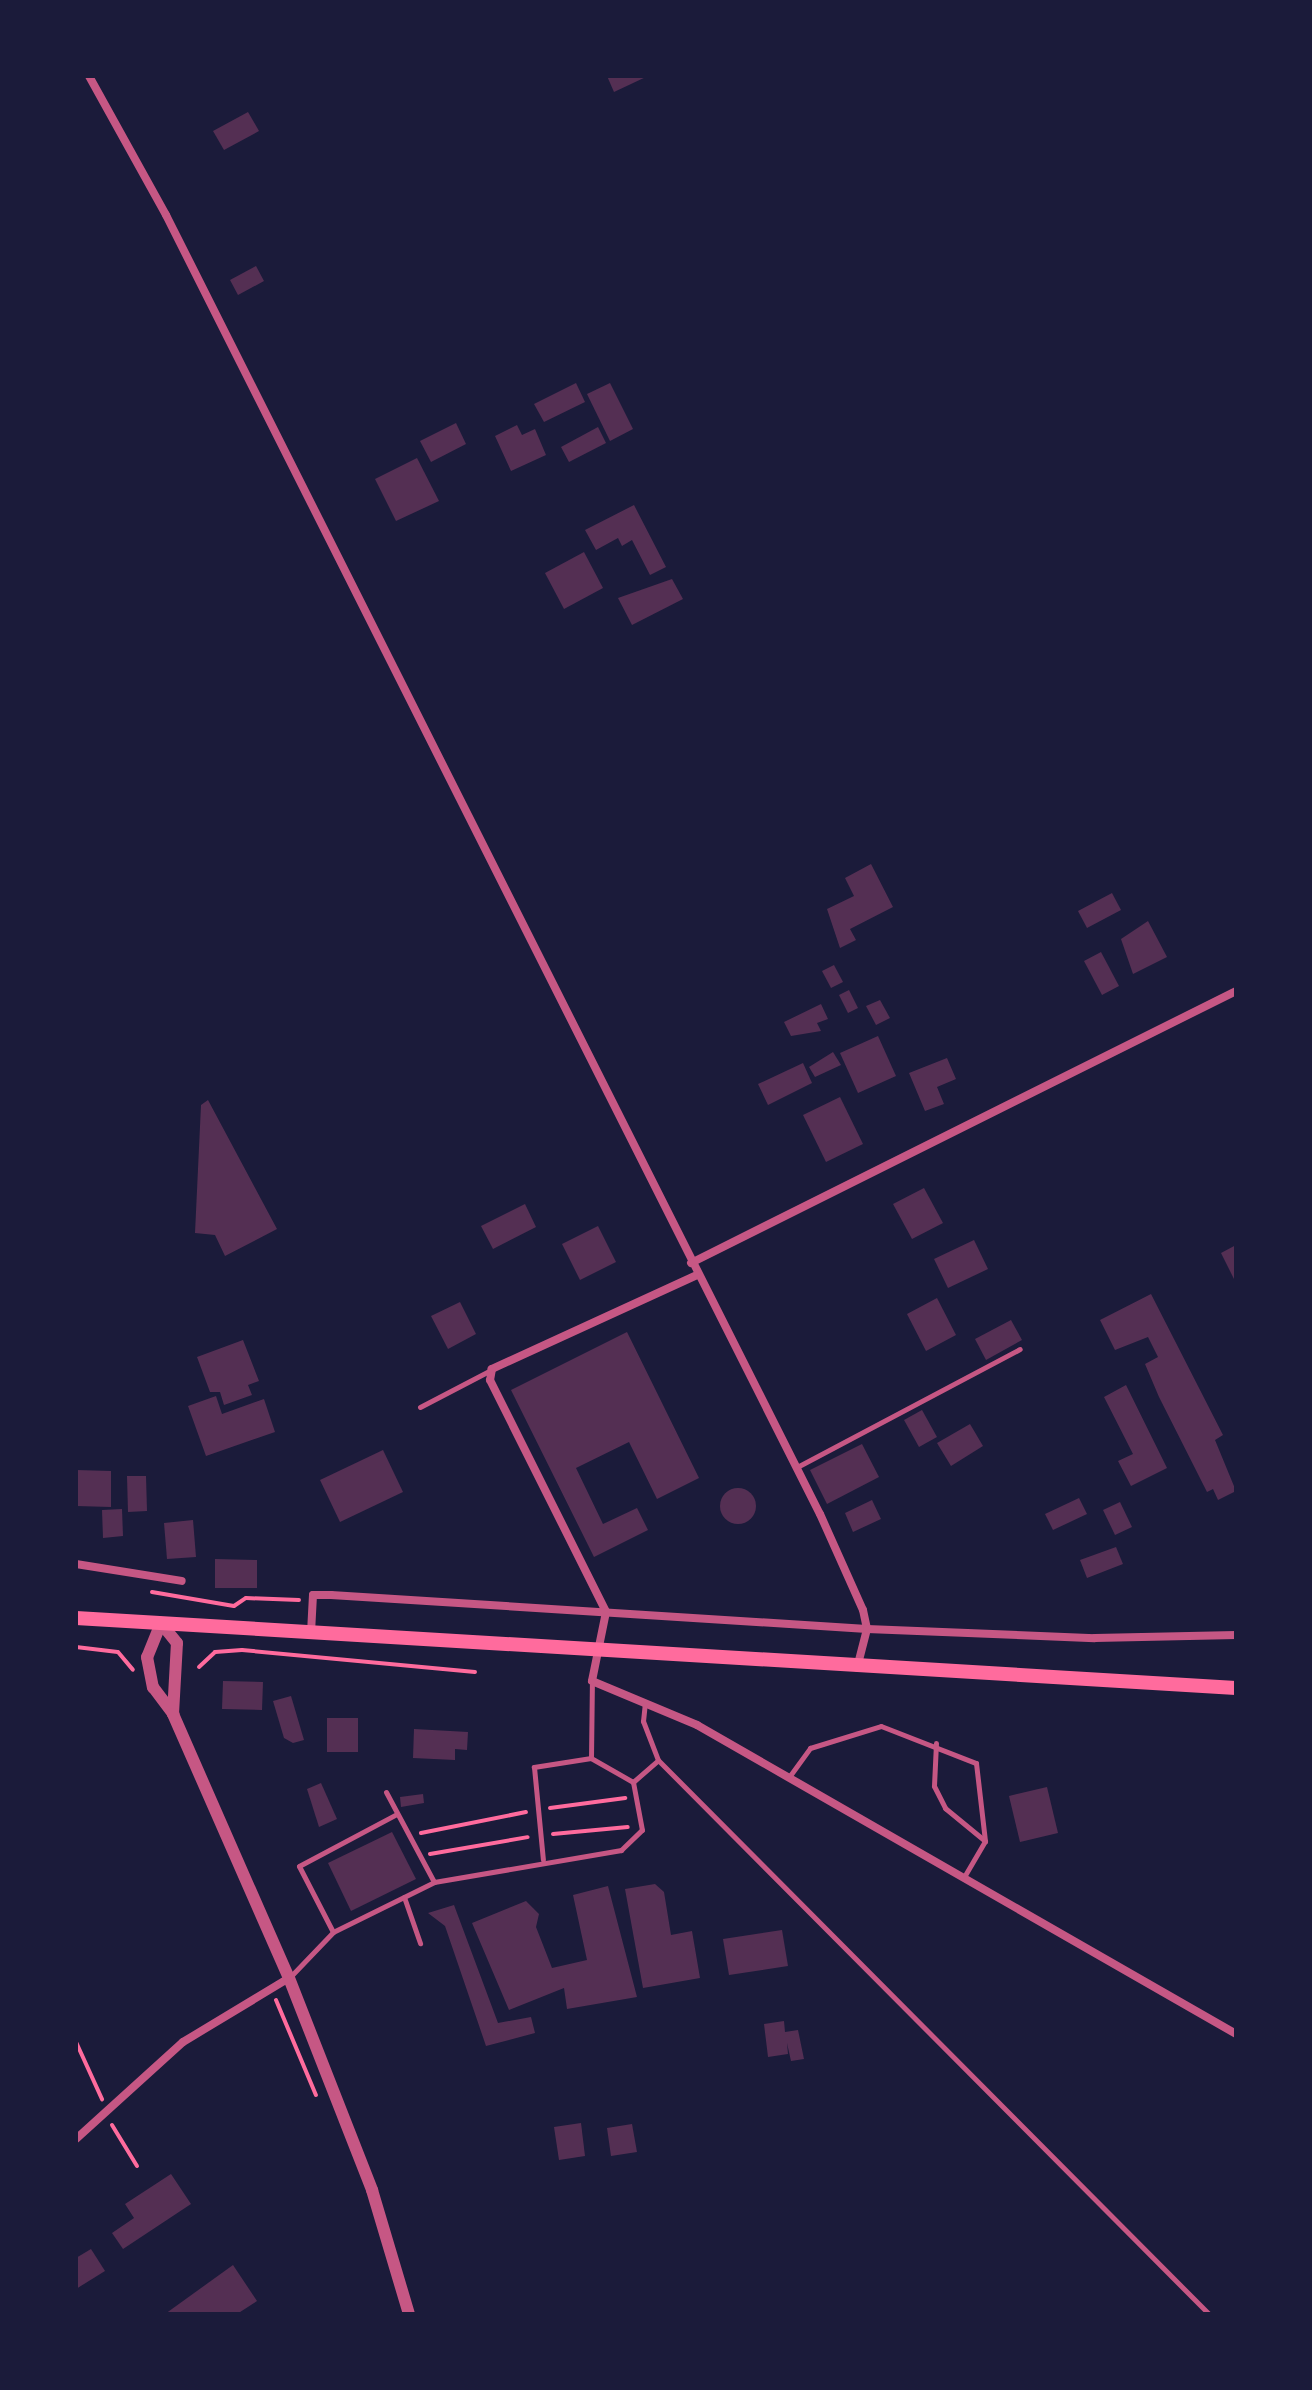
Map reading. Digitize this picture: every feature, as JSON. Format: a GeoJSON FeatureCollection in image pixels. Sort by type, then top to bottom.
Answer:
{"type":"FeatureCollection","features":[{"type":"Feature","properties":{"kind":"main road"},"geometry":{"type":"LineString","coordinates":[[76,1618],[857,1668],[1236,1688]]}},
{"type":"Feature","properties":{"kind":"street"},"geometry":{"type":"LineString","coordinates":[[89,76],[166,215],[796,1468],[867,1629],[857,1668]]}},
{"type":"Feature","properties":{"kind":"street"},"geometry":{"type":"LineString","coordinates":[[691,1263],[1236,991]]}},
{"type":"Feature","properties":{"kind":"street"},"geometry":{"type":"LineString","coordinates":[[697,1275],[492,1369],[490,1380],[606,1612],[592,1681],[645,1701],[789,1778],[1236,2034]]}},
{"type":"Feature","properties":{"kind":"street"},"geometry":{"type":"LineString","coordinates":[[76,1564],[182,1581]]}},
{"type":"Feature","properties":{"kind":"street"},"geometry":{"type":"LineString","coordinates":[[311,1633],[313,1595],[867,1629],[1095,1638],[1236,1635]]}},
{"type":"Feature","properties":{"kind":"street"},"geometry":{"type":"LineString","coordinates":[[173,1714],[177,1643],[161,1623],[147,1657],[157,1699],[173,1714],[289,1978],[372,2190],[409,2314]]}},
{"type":"Feature","properties":{"kind":"street"},"geometry":{"type":"LineString","coordinates":[[76,2139],[183,2042],[289,1978]]}},
{"type":"Feature","properties":{"kind":"lane"},"geometry":{"type":"LineString","coordinates":[[796,1468],[1020,1349]]}},
{"type":"Feature","properties":{"kind":"lane"},"geometry":{"type":"LineString","coordinates":[[420,1407],[492,1369]]}},
{"type":"Feature","properties":{"kind":"lane"},"geometry":{"type":"LineString","coordinates":[[591,1758],[592,1681]]}},
{"type":"Feature","properties":{"kind":"lane"},"geometry":{"type":"LineString","coordinates":[[645,1701],[643,1721],[658,1760],[1209,2314]]}},
{"type":"Feature","properties":{"kind":"lane"},"geometry":{"type":"LineString","coordinates":[[789,1778],[810,1748],[881,1726],[936,1743],[976,1763],[985,1841],[964,1877]]}},
{"type":"Feature","properties":{"kind":"lane"},"geometry":{"type":"LineString","coordinates":[[936,1743],[934,1786],[945,1808],[985,1841]]}},
{"type":"Feature","properties":{"kind":"lane"},"geometry":{"type":"LineString","coordinates":[[289,1978],[333,1932],[434,1882],[543,1860],[621,1850],[637,1840],[641,1825],[633,1782],[591,1758],[534,1767],[543,1860]]}},
{"type":"Feature","properties":{"kind":"lane"},"geometry":{"type":"LineString","coordinates":[[633,1782],[658,1760]]}},
{"type":"Feature","properties":{"kind":"lane"},"geometry":{"type":"LineString","coordinates":[[386,1792],[434,1882]]}},
{"type":"Feature","properties":{"kind":"lane"},"geometry":{"type":"LineString","coordinates":[[333,1932],[299,1866],[397,1814]]}},
{"type":"Feature","properties":{"kind":"lane"},"geometry":{"type":"LineString","coordinates":[[404,1897],[420,1943]]}},
{"type":"Feature","properties":{"kind":"path"},"geometry":{"type":"LineString","coordinates":[[199,1667],[215,1652],[242,1650],[475,1672]]}},
{"type":"Feature","properties":{"kind":"path"},"geometry":{"type":"LineString","coordinates":[[408,1835],[538,1810],[636,1796]]}},
{"type":"Feature","properties":{"kind":"path"},"geometry":{"type":"LineString","coordinates":[[420,1857],[541,1835],[641,1825]]}},
{"type":"Feature","properties":{"kind":"building"},"geometry":{"type":"Polygon","coordinates":[[[607,76],[648,76],[614,92],[607,76]]]}},
{"type":"Feature","properties":{"kind":"building"},"geometry":{"type":"Polygon","coordinates":[[[248,112],[259,131],[224,150],[213,131],[248,112]]]}},
{"type":"Feature","properties":{"kind":"building"},"geometry":{"type":"Polygon","coordinates":[[[256,266],[264,281],[238,295],[230,280],[256,266]]]}},
{"type":"Feature","properties":{"kind":"building"},"geometry":{"type":"Polygon","coordinates":[[[576,383],[585,402],[544,422],[534,404],[576,383]]]}},
{"type":"Feature","properties":{"kind":"building"},"geometry":{"type":"Polygon","coordinates":[[[610,383],[633,429],[610,441],[587,394],[610,383]]]}},
{"type":"Feature","properties":{"kind":"building"},"geometry":{"type":"Polygon","coordinates":[[[456,423],[466,444],[431,462],[420,441],[456,423]]]}},
{"type":"Feature","properties":{"kind":"building"},"geometry":{"type":"Polygon","coordinates":[[[517,425],[522,435],[535,429],[546,455],[511,471],[495,436],[517,425]]]}},
{"type":"Feature","properties":{"kind":"building"},"geometry":{"type":"Polygon","coordinates":[[[598,427],[606,443],[569,462],[561,447],[598,427]]]}},
{"type":"Feature","properties":{"kind":"building"},"geometry":{"type":"Polygon","coordinates":[[[417,458],[439,501],[396,521],[375,479],[417,458]]]}},
{"type":"Feature","properties":{"kind":"building"},"geometry":{"type":"Polygon","coordinates":[[[634,505],[666,567],[650,575],[632,540],[622,546],[618,538],[596,550],[585,530],[634,505]]]}},
{"type":"Feature","properties":{"kind":"building"},"geometry":{"type":"Polygon","coordinates":[[[584,552],[603,588],[564,609],[545,573],[584,552]]]}},
{"type":"Feature","properties":{"kind":"building"},"geometry":{"type":"Polygon","coordinates":[[[672,579],[683,599],[632,625],[618,598],[672,579]]]}},
{"type":"Feature","properties":{"kind":"building"},"geometry":{"type":"Polygon","coordinates":[[[871,864],[893,907],[850,929],[856,940],[840,948],[827,909],[854,896],[845,878],[871,864]]]}},
{"type":"Feature","properties":{"kind":"building"},"geometry":{"type":"Polygon","coordinates":[[[1112,893],[1121,910],[1087,928],[1078,911],[1112,893]]]}},
{"type":"Feature","properties":{"kind":"building"},"geometry":{"type":"Polygon","coordinates":[[[1148,921],[1167,957],[1133,974],[1121,939],[1148,921]]]}},
{"type":"Feature","properties":{"kind":"building"},"geometry":{"type":"Polygon","coordinates":[[[1101,952],[1119,986],[1102,995],[1084,961],[1101,952]]]}},
{"type":"Feature","properties":{"kind":"building"},"geometry":{"type":"Polygon","coordinates":[[[834,965],[843,982],[831,988],[822,971],[834,965]]]}},
{"type":"Feature","properties":{"kind":"building"},"geometry":{"type":"Polygon","coordinates":[[[849,990],[858,1008],[848,1013],[839,995],[849,990]]]}},
{"type":"Feature","properties":{"kind":"building"},"geometry":{"type":"Polygon","coordinates":[[[880,1000],[890,1018],[876,1025],[866,1006],[880,1000]]]}},
{"type":"Feature","properties":{"kind":"building"},"geometry":{"type":"Polygon","coordinates":[[[821,1004],[828,1019],[817,1023],[821,1031],[791,1036],[784,1022],[821,1004]]]}},
{"type":"Feature","properties":{"kind":"building"},"geometry":{"type":"Polygon","coordinates":[[[878,1036],[896,1076],[858,1093],[840,1053],[878,1036]]]}},
{"type":"Feature","properties":{"kind":"building"},"geometry":{"type":"Polygon","coordinates":[[[833,1052],[841,1065],[815,1077],[809,1067],[833,1052]]]}},
{"type":"Feature","properties":{"kind":"building"},"geometry":{"type":"Polygon","coordinates":[[[947,1058],[956,1079],[937,1087],[944,1104],[925,1111],[909,1073],[947,1058]]]}},
{"type":"Feature","properties":{"kind":"building"},"geometry":{"type":"Polygon","coordinates":[[[803,1063],[812,1083],[768,1105],[758,1084],[803,1063]]]}},
{"type":"Feature","properties":{"kind":"building"},"geometry":{"type":"Polygon","coordinates":[[[840,1097],[863,1144],[826,1162],[803,1115],[840,1097]]]}},
{"type":"Feature","properties":{"kind":"building"},"geometry":{"type":"Polygon","coordinates":[[[208,1100],[277,1229],[225,1256],[215,1235],[195,1233],[201,1105],[208,1100]]]}},
{"type":"Feature","properties":{"kind":"building"},"geometry":{"type":"Polygon","coordinates":[[[924,1188],[943,1223],[912,1239],[893,1204],[924,1188]]]}},
{"type":"Feature","properties":{"kind":"building"},"geometry":{"type":"Polygon","coordinates":[[[525,1204],[536,1227],[493,1249],[481,1226],[525,1204]]]}},
{"type":"Feature","properties":{"kind":"building"},"geometry":{"type":"Polygon","coordinates":[[[598,1226],[616,1262],[580,1280],[562,1244],[598,1226]]]}},
{"type":"Feature","properties":{"kind":"building"},"geometry":{"type":"Polygon","coordinates":[[[974,1240],[988,1269],[948,1288],[934,1259],[974,1240]]]}},
{"type":"Feature","properties":{"kind":"building"},"geometry":{"type":"Polygon","coordinates":[[[1236,1245],[1236,1283],[1221,1253],[1236,1245]]]}},
{"type":"Feature","properties":{"kind":"building"},"geometry":{"type":"Polygon","coordinates":[[[1151,1294],[1223,1435],[1215,1440],[1236,1491],[1218,1500],[1213,1489],[1207,1492],[1159,1397],[1145,1364],[1158,1357],[1148,1337],[1115,1350],[1100,1320],[1151,1294]]]}},
{"type":"Feature","properties":{"kind":"building"},"geometry":{"type":"Polygon","coordinates":[[[937,1298],[956,1335],[926,1351],[907,1314],[937,1298]]]}},
{"type":"Feature","properties":{"kind":"building"},"geometry":{"type":"Polygon","coordinates":[[[460,1302],[476,1334],[448,1349],[431,1316],[460,1302]]]}},
{"type":"Feature","properties":{"kind":"building"},"geometry":{"type":"Polygon","coordinates":[[[1011,1320],[1022,1340],[986,1360],[975,1339],[1011,1320]]]}},
{"type":"Feature","properties":{"kind":"building"},"geometry":{"type":"Polygon","coordinates":[[[627,1332],[699,1478],[657,1499],[629,1442],[576,1468],[603,1524],[637,1508],[648,1530],[594,1557],[511,1390],[627,1332]]]}},
{"type":"Feature","properties":{"kind":"building"},"geometry":{"type":"Polygon","coordinates":[[[243,1340],[259,1381],[248,1385],[252,1395],[224,1405],[220,1392],[210,1392],[197,1357],[243,1340]]]}},
{"type":"Feature","properties":{"kind":"building"},"geometry":{"type":"Polygon","coordinates":[[[1126,1385],[1167,1468],[1131,1486],[1118,1461],[1133,1454],[1104,1397],[1126,1385]]]}},
{"type":"Feature","properties":{"kind":"building"},"geometry":{"type":"Polygon","coordinates":[[[216,1396],[222,1414],[264,1399],[275,1432],[206,1456],[188,1406],[216,1396]]]}},
{"type":"Feature","properties":{"kind":"building"},"geometry":{"type":"Polygon","coordinates":[[[922,1410],[937,1437],[919,1447],[904,1420],[922,1410]]]}},
{"type":"Feature","properties":{"kind":"building"},"geometry":{"type":"Polygon","coordinates":[[[970,1424],[983,1446],[951,1466],[937,1443],[970,1424]]]}},
{"type":"Feature","properties":{"kind":"building"},"geometry":{"type":"Polygon","coordinates":[[[862,1444],[879,1477],[827,1504],[810,1470],[862,1444]]]}},
{"type":"Feature","properties":{"kind":"building"},"geometry":{"type":"Polygon","coordinates":[[[383,1450],[403,1492],[340,1522],[320,1480],[383,1450]]]}},
{"type":"Feature","properties":{"kind":"building"},"geometry":{"type":"Polygon","coordinates":[[[76,1470],[111,1471],[111,1507],[76,1506],[76,1470]]]}},
{"type":"Feature","properties":{"kind":"building"},"geometry":{"type":"Polygon","coordinates":[[[127,1476],[146,1476],[147,1511],[128,1512],[127,1476]]]}},
{"type":"Feature","properties":{"kind":"building"},"geometry":{"type":"Polygon","coordinates":[[[738,1488],[751,1493],[756,1506],[751,1519],[738,1524],[725,1519],[720,1506],[725,1493],[738,1488]]]}},
{"type":"Feature","properties":{"kind":"building"},"geometry":{"type":"Polygon","coordinates":[[[1079,1498],[1087,1514],[1053,1530],[1045,1514],[1079,1498]]]}},
{"type":"Feature","properties":{"kind":"building"},"geometry":{"type":"Polygon","coordinates":[[[872,1500],[881,1519],[853,1532],[845,1513],[872,1500]]]}},
{"type":"Feature","properties":{"kind":"building"},"geometry":{"type":"Polygon","coordinates":[[[1120,1502],[1132,1527],[1115,1535],[1103,1510],[1120,1502]]]}},
{"type":"Feature","properties":{"kind":"building"},"geometry":{"type":"Polygon","coordinates":[[[122,1509],[123,1536],[103,1538],[102,1510],[122,1509]]]}},
{"type":"Feature","properties":{"kind":"building"},"geometry":{"type":"Polygon","coordinates":[[[193,1520],[196,1557],[167,1559],[164,1523],[193,1520]]]}},
{"type":"Feature","properties":{"kind":"building"},"geometry":{"type":"Polygon","coordinates":[[[1116,1547],[1123,1564],[1087,1578],[1080,1560],[1116,1547]]]}},
{"type":"Feature","properties":{"kind":"building"},"geometry":{"type":"Polygon","coordinates":[[[215,1559],[257,1560],[257,1588],[215,1588],[215,1559]]]}},
{"type":"Feature","properties":{"kind":"building"},"geometry":{"type":"Polygon","coordinates":[[[223,1681],[263,1682],[262,1710],[222,1709],[223,1681]]]}},
{"type":"Feature","properties":{"kind":"building"},"geometry":{"type":"Polygon","coordinates":[[[291,1696],[304,1740],[293,1743],[284,1738],[273,1701],[291,1696]]]}},
{"type":"Feature","properties":{"kind":"building"},"geometry":{"type":"Polygon","coordinates":[[[327,1718],[358,1718],[358,1752],[327,1752],[327,1718]]]}},
{"type":"Feature","properties":{"kind":"building"},"geometry":{"type":"Polygon","coordinates":[[[414,1729],[468,1732],[467,1750],[455,1749],[455,1760],[413,1758],[414,1729]]]}},
{"type":"Feature","properties":{"kind":"building"},"geometry":{"type":"Polygon","coordinates":[[[321,1783],[337,1819],[319,1827],[307,1789],[321,1783]]]}},
{"type":"Feature","properties":{"kind":"building"},"geometry":{"type":"Polygon","coordinates":[[[1047,1787],[1058,1833],[1020,1842],[1009,1796],[1047,1787]]]}},
{"type":"Feature","properties":{"kind":"building"},"geometry":{"type":"Polygon","coordinates":[[[423,1794],[424,1803],[401,1807],[400,1797],[423,1794]]]}},
{"type":"Feature","properties":{"kind":"building"},"geometry":{"type":"Polygon","coordinates":[[[392,1832],[416,1879],[351,1911],[328,1863],[392,1832]]]}},
{"type":"Feature","properties":{"kind":"building"},"geometry":{"type":"Polygon","coordinates":[[[655,1884],[664,1892],[671,1935],[692,1931],[700,1978],[643,1988],[625,1889],[655,1884]]]}},
{"type":"Feature","properties":{"kind":"building"},"geometry":{"type":"Polygon","coordinates":[[[608,1886],[637,1997],[567,2009],[564,1988],[509,2010],[472,1923],[526,1901],[539,1914],[536,1927],[552,1968],[587,1960],[573,1895],[608,1886]]]}},
{"type":"Feature","properties":{"kind":"building"},"geometry":{"type":"Polygon","coordinates":[[[454,1905],[498,2023],[531,2017],[535,2033],[486,2046],[445,1926],[428,1913],[454,1905]]]}},
{"type":"Feature","properties":{"kind":"building"},"geometry":{"type":"Polygon","coordinates":[[[782,1930],[788,1966],[729,1975],[723,1939],[782,1930]]]}},
{"type":"Feature","properties":{"kind":"building"},"geometry":{"type":"Polygon","coordinates":[[[784,2021],[785,2032],[798,2030],[804,2059],[791,2061],[787,2043],[788,2054],[768,2057],[764,2024],[784,2021]]]}},
{"type":"Feature","properties":{"kind":"building"},"geometry":{"type":"Polygon","coordinates":[[[581,2123],[585,2156],[559,2160],[554,2127],[581,2123]]]}},
{"type":"Feature","properties":{"kind":"building"},"geometry":{"type":"Polygon","coordinates":[[[632,2124],[637,2152],[611,2156],[607,2128],[632,2124]]]}},
{"type":"Feature","properties":{"kind":"building"},"geometry":{"type":"Polygon","coordinates":[[[171,2174],[191,2204],[123,2249],[112,2233],[134,2218],[125,2204],[171,2174]]]}},
{"type":"Feature","properties":{"kind":"building"},"geometry":{"type":"Polygon","coordinates":[[[91,2249],[105,2271],[76,2289],[76,2258],[91,2249]]]}},
{"type":"Feature","properties":{"kind":"building"},"geometry":{"type":"Polygon","coordinates":[[[233,2265],[257,2301],[237,2314],[165,2314],[233,2265]]]}}]}
